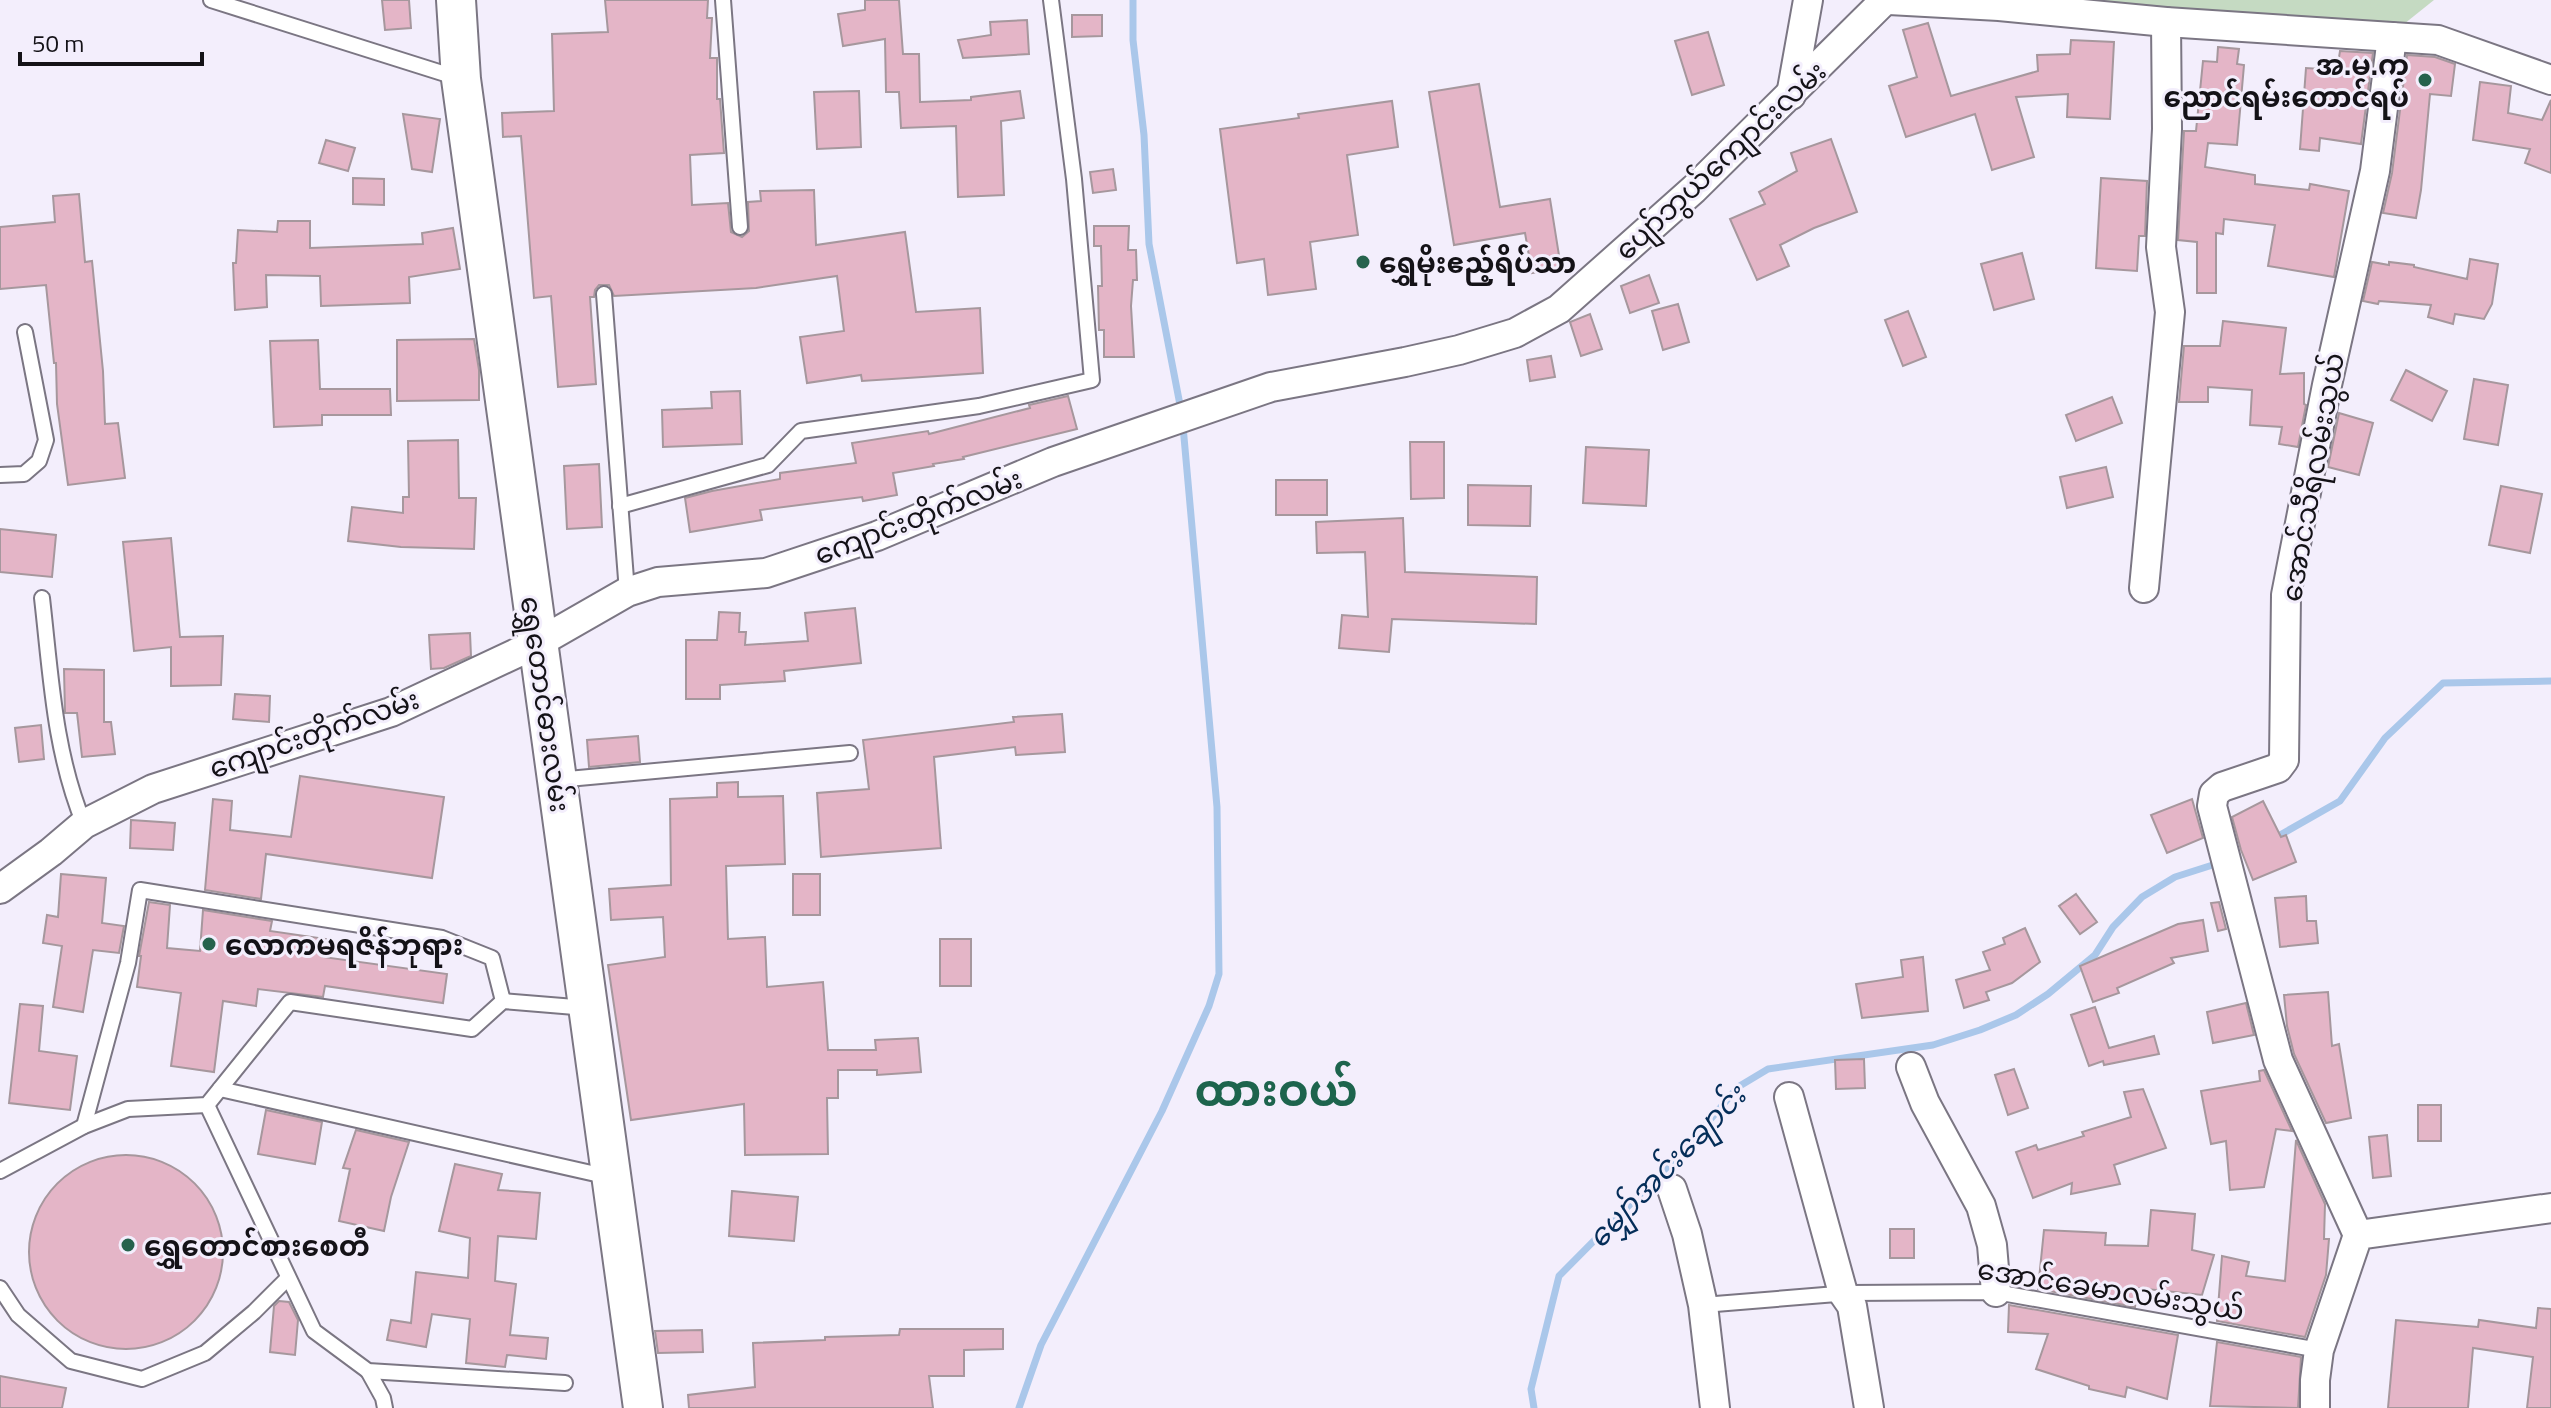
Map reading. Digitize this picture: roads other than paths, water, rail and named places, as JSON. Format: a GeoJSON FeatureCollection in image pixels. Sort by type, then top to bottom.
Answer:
{"type":"FeatureCollection","features":[{"type":"Feature","properties":{"kind":"street","name":"ရွှေတောင်ဓားလမ်း"},"geometry":{"type":"LineString","coordinates":[[456,0],[461,79],[643,1408]]}},
{"type":"Feature","properties":{"kind":"street"},"geometry":{"type":"LineString","coordinates":[[1791,95],[1808,0]]}},
{"type":"Feature","properties":{"kind":"street"},"geometry":{"type":"LineString","coordinates":[[1887,0],[2438,40],[2551,80]]}},
{"type":"Feature","properties":{"kind":"street","name":"ပျော်ဘွယ်ကျောင်းလမ်း"},"geometry":{"type":"LineString","coordinates":[[1182,416],[1271,387],[1459,350],[1515,333],[1559,309],[1694,189],[1887,0]]}},
{"type":"Feature","properties":{"kind":"street"},"geometry":{"type":"LineString","coordinates":[[2144,588],[2170,312],[2161,247],[2167,129],[2166,22]]}},
{"type":"Feature","properties":{"kind":"street","name":"အောင်သီရိလမ်းသွယ်"},"geometry":{"type":"LineString","coordinates":[[2358,1235],[2278,1060],[2212,806],[2214,794],[2222,787],[2278,768],[2284,760],[2286,595],[2327,385],[2375,171],[2392,37]]}},
{"type":"Feature","properties":{"kind":"street","name":"ကျောင်းတိုက်လမ်း"},"geometry":{"type":"LineString","coordinates":[[0,889],[84,824],[153,789],[391,712],[538,643],[627,592],[658,582],[766,573],[877,536],[1053,462],[1182,416]]}},
{"type":"Feature","properties":{"kind":"street"},"geometry":{"type":"LineString","coordinates":[[1911,1067],[1925,1103],[1981,1206],[1992,1245],[1996,1292]]}},
{"type":"Feature","properties":{"kind":"street"},"geometry":{"type":"LineString","coordinates":[[1789,1097],[1843,1293],[1852,1306],[1869,1408]]}},
{"type":"Feature","properties":{"kind":"street"},"geometry":{"type":"LineString","coordinates":[[1672,1189],[1687,1234],[1703,1305],[1715,1408]]}},
{"type":"Feature","properties":{"kind":"street"},"geometry":{"type":"LineString","coordinates":[[2315,1408],[2319,1350],[2358,1235],[2551,1208]]}},
{"type":"Feature","properties":{"kind":"lane"},"geometry":{"type":"LineString","coordinates":[[211,0],[461,79]]}},
{"type":"Feature","properties":{"kind":"lane"},"geometry":{"type":"LineString","coordinates":[[723,0],[740,227]]}},
{"type":"Feature","properties":{"kind":"lane"},"geometry":{"type":"LineString","coordinates":[[620,506],[768,465],[801,431],[979,406],[1092,380],[1074,179],[1051,0]]}},
{"type":"Feature","properties":{"kind":"lane"},"geometry":{"type":"LineString","coordinates":[[604,294],[627,592]]}},
{"type":"Feature","properties":{"kind":"lane"},"geometry":{"type":"LineString","coordinates":[[0,475],[24,474],[39,461],[46,440],[25,332]]}},
{"type":"Feature","properties":{"kind":"lane"},"geometry":{"type":"LineString","coordinates":[[42,598],[55,726],[71,793],[84,824]]}},
{"type":"Feature","properties":{"kind":"lane"},"geometry":{"type":"LineString","coordinates":[[556,780],[850,753]]}},
{"type":"Feature","properties":{"kind":"lane"},"geometry":{"type":"LineString","coordinates":[[84,1126],[128,963],[140,890],[442,938],[492,958],[503,1001]]}},
{"type":"Feature","properties":{"kind":"lane"},"geometry":{"type":"LineString","coordinates":[[0,1171],[84,1126],[128,1109],[207,1105],[290,1002],[472,1029],[503,1001],[587,1008]]}},
{"type":"Feature","properties":{"kind":"lane"},"geometry":{"type":"LineString","coordinates":[[220,1089],[610,1177]]}},
{"type":"Feature","properties":{"kind":"lane"},"geometry":{"type":"LineString","coordinates":[[207,1105],[314,1331],[368,1371],[385,1408]]}},
{"type":"Feature","properties":{"kind":"lane"},"geometry":{"type":"LineString","coordinates":[[0,1288],[18,1315],[71,1361],[142,1379],[205,1353],[254,1312],[288,1278]]}},
{"type":"Feature","properties":{"kind":"lane","name":"အောင်ခေမာလမ်းသွယ်"},"geometry":{"type":"LineString","coordinates":[[1703,1305],[1843,1293],[1996,1292],[2319,1350]]}},
{"type":"Feature","properties":{"kind":"lane"},"geometry":{"type":"LineString","coordinates":[[368,1371],[565,1383]]}},
{"type":"Feature","properties":{"kind":"waterway"},"geometry":{"type":"LineString","coordinates":[[1133,0],[1133,40],[1144,135],[1149,244],[1181,410]]}},
{"type":"Feature","properties":{"kind":"waterway"},"geometry":{"type":"LineString","coordinates":[[1019,1408],[1041,1345],[1162,1111],[1209,1006],[1219,974],[1217,807],[1183,426]]}},
{"type":"Feature","properties":{"kind":"waterway","name":"မျှော်အင်းချောင်း"},"geometry":{"type":"LineString","coordinates":[[2273,839],[2340,801],[2385,738],[2443,683],[2551,681]]}},
{"type":"Feature","properties":{"kind":"waterway","name":"မျှော်အင်းချောင်း"},"geometry":{"type":"LineString","coordinates":[[1534,1408],[1531,1389],[1559,1276],[1686,1148],[1738,1087],[1768,1069],[1933,1045],[2016,1015],[2048,994],[2095,955],[2113,927],[2142,897],[2175,877],[2222,862]]}},
{"type":"Feature","properties":{"kind":"place","name":"အ.မ.က ညောင်ရမ်းတောင်ရပ်"},"geometry":{"type":"Point","coordinates":[2425,80]}},
{"type":"Feature","properties":{"kind":"place","name":"ရွှေမိုးဧည့်ရိပ်သာ"},"geometry":{"type":"Point","coordinates":[1363,262]}},
{"type":"Feature","properties":{"kind":"place","name":"လောကမရဇိန်ဘုရား"},"geometry":{"type":"Point","coordinates":[209,944]}},
{"type":"Feature","properties":{"kind":"place","name":"ရွှေတောင်စားစေတီ"},"geometry":{"type":"Point","coordinates":[128,1245]}},
{"type":"Feature","properties":{"kind":"district","name":"ထားဝယ်"},"geometry":{"type":"Point","coordinates":[1276,1089]}}]}
